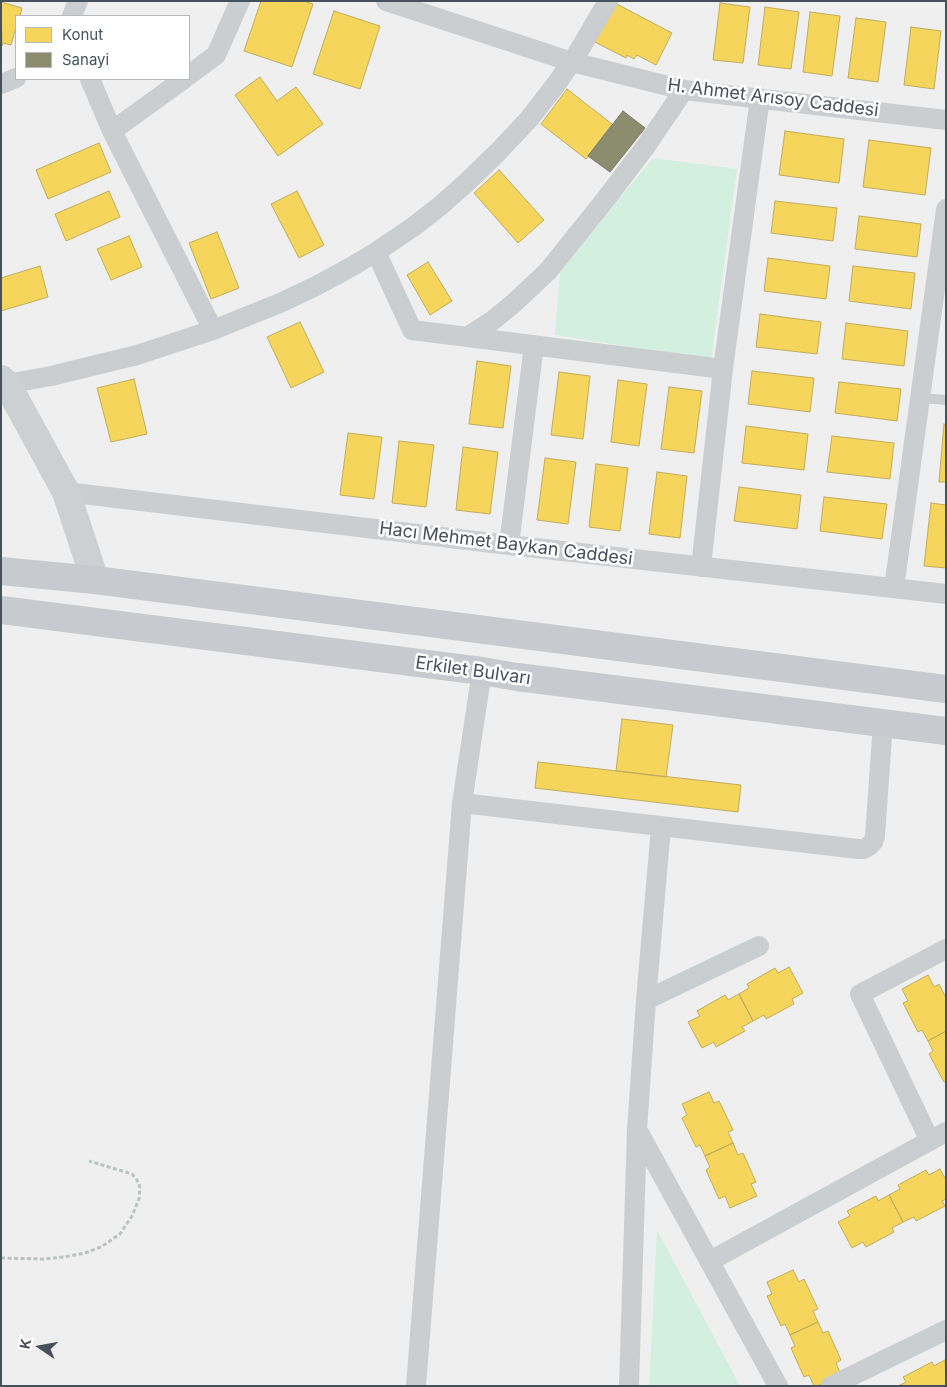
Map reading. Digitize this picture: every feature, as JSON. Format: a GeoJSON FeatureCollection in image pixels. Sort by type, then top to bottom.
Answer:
{"type":"FeatureCollection","features":[{"type":"Feature","properties":{"kind":"main road"},"geometry":{"type":"LineString","coordinates":[[1,571],[95,580],[946,689]]}},
{"type":"Feature","properties":{"kind":"main road"},"geometry":{"type":"LineString","coordinates":[[91,622],[95,580]]}},
{"type":"Feature","properties":{"kind":"main road","name":"Erkilet Bulvarı"},"geometry":{"type":"LineString","coordinates":[[1,610],[946,731]]}},
{"type":"Feature","properties":{"kind":"street"},"geometry":{"type":"LineString","coordinates":[[72,15],[78,1]]}},
{"type":"Feature","properties":{"kind":"street"},"geometry":{"type":"LineString","coordinates":[[190,74],[216,55],[240,1]]}},
{"type":"Feature","properties":{"kind":"street","name":"H. Ahmet Arısoy Caddesi"},"geometry":{"type":"LineString","coordinates":[[386,1],[572,62],[684,90],[946,120]]}},
{"type":"Feature","properties":{"kind":"street"},"geometry":{"type":"LineString","coordinates":[[95,580],[66,492],[4,382],[51,376],[180,342],[280,303],[316,286],[376,252],[440,206],[498,152],[557,84],[596,24],[608,1]]}},
{"type":"Feature","properties":{"kind":"street"},"geometry":{"type":"LineString","coordinates":[[90,80],[112,131],[213,330]]}},
{"type":"Feature","properties":{"kind":"street"},"geometry":{"type":"LineString","coordinates":[[112,131],[183,80]]}},
{"type":"Feature","properties":{"kind":"street"},"geometry":{"type":"LineString","coordinates":[[467,337],[514,304],[548,271],[606,200],[684,90]]}},
{"type":"Feature","properties":{"kind":"street"},"geometry":{"type":"LineString","coordinates":[[701,567],[723,369],[760,98]]}},
{"type":"Feature","properties":{"kind":"street"},"geometry":{"type":"LineString","coordinates":[[894,588],[920,398],[935,318],[946,209]]}},
{"type":"Feature","properties":{"kind":"street"},"geometry":{"type":"LineString","coordinates":[[376,252],[412,330],[723,369]]}},
{"type":"Feature","properties":{"kind":"street"},"geometry":{"type":"LineString","coordinates":[[508,545],[534,345]]}},
{"type":"Feature","properties":{"kind":"street","name":"Hacı Mehmet Baykan Caddesi"},"geometry":{"type":"LineString","coordinates":[[66,492],[508,545],[946,594]]}},
{"type":"Feature","properties":{"kind":"street"},"geometry":{"type":"LineString","coordinates":[[416,1386],[462,803],[482,671]]}},
{"type":"Feature","properties":{"kind":"street"},"geometry":{"type":"LineString","coordinates":[[462,803],[858,850],[864,849],[873,842],[875,836],[883,723]]}},
{"type":"Feature","properties":{"kind":"street"},"geometry":{"type":"LineString","coordinates":[[629,1386],[637,1130],[661,827]]}},
{"type":"Feature","properties":{"kind":"street"},"geometry":{"type":"LineString","coordinates":[[646,1000],[759,946]]}},
{"type":"Feature","properties":{"kind":"street"},"geometry":{"type":"LineString","coordinates":[[710,1261],[938,1136],[860,994],[946,949]]}},
{"type":"Feature","properties":{"kind":"street"},"geometry":{"type":"LineString","coordinates":[[637,1130],[778,1386]]}},
{"type":"Feature","properties":{"kind":"street"},"geometry":{"type":"LineString","coordinates":[[831,1386],[946,1330]]}},
{"type":"Feature","properties":{"kind":"lane"},"geometry":{"type":"LineString","coordinates":[[920,398],[946,400]]}},
{"type":"Feature","properties":{"kind":"path"},"geometry":{"type":"LineString","coordinates":[[1,1258],[43,1259],[85,1253],[101,1247],[120,1234],[136,1208],[140,1193],[137,1180],[132,1174],[90,1161]]}},
{"type":"Feature","properties":{"kind":"green space"},"geometry":{"type":"Polygon","coordinates":[[[653,158],[737,169],[711,360],[555,335],[560,271],[653,158]]]}},
{"type":"Feature","properties":{"kind":"green space"},"geometry":{"type":"Polygon","coordinates":[[[657,1230],[740,1386],[649,1386],[657,1230]]]}},
{"type":"Feature","properties":{"kind":"building: Konut"},"geometry":{"type":"Polygon","coordinates":[[[261,1],[304,1],[313,4],[292,67],[244,51],[261,1]]]}},
{"type":"Feature","properties":{"kind":"building: Konut"},"geometry":{"type":"Polygon","coordinates":[[[1,2],[22,8],[20,15],[15,15],[15,31],[11,45],[3,43],[2,46],[1,2]]]}},
{"type":"Feature","properties":{"kind":"building: Konut"},"geometry":{"type":"Polygon","coordinates":[[[613,2],[672,33],[656,65],[637,55],[634,59],[627,55],[626,58],[593,41],[613,2]]]}},
{"type":"Feature","properties":{"kind":"building: Konut"},"geometry":{"type":"Polygon","coordinates":[[[720,3],[750,7],[743,63],[713,60],[720,3]]]}},
{"type":"Feature","properties":{"kind":"building: Konut"},"geometry":{"type":"Polygon","coordinates":[[[765,7],[799,12],[791,69],[758,65],[765,7]]]}},
{"type":"Feature","properties":{"kind":"building: Konut"},"geometry":{"type":"Polygon","coordinates":[[[334,11],[380,26],[360,89],[313,74],[334,11]]]}},
{"type":"Feature","properties":{"kind":"building: Konut"},"geometry":{"type":"Polygon","coordinates":[[[810,12],[840,16],[832,76],[803,72],[810,12]]]}},
{"type":"Feature","properties":{"kind":"building: Konut"},"geometry":{"type":"Polygon","coordinates":[[[856,18],[886,22],[878,82],[848,78],[856,18]]]}},
{"type":"Feature","properties":{"kind":"building: Konut"},"geometry":{"type":"Polygon","coordinates":[[[911,27],[941,31],[934,89],[904,85],[911,27]]]}},
{"type":"Feature","properties":{"kind":"building: Konut"},"geometry":{"type":"Polygon","coordinates":[[[260,77],[277,101],[296,87],[323,124],[278,156],[235,95],[260,77]]]}},
{"type":"Feature","properties":{"kind":"building: Konut"},"geometry":{"type":"Polygon","coordinates":[[[567,89],[612,124],[586,159],[541,124],[567,89]]]}},
{"type":"Feature","properties":{"kind":"building: Konut"},"geometry":{"type":"Polygon","coordinates":[[[785,131],[844,139],[839,183],[779,175],[785,131]]]}},
{"type":"Feature","properties":{"kind":"building: Konut"},"geometry":{"type":"Polygon","coordinates":[[[869,140],[931,148],[925,195],[863,187],[869,140]]]}},
{"type":"Feature","properties":{"kind":"building: Konut"},"geometry":{"type":"Polygon","coordinates":[[[99,143],[111,172],[48,199],[36,170],[99,143]]]}},
{"type":"Feature","properties":{"kind":"building: Konut"},"geometry":{"type":"Polygon","coordinates":[[[499,170],[544,220],[518,243],[474,193],[499,170]]]}},
{"type":"Feature","properties":{"kind":"building: Konut"},"geometry":{"type":"Polygon","coordinates":[[[109,191],[120,217],[66,241],[55,214],[109,191]]]}},
{"type":"Feature","properties":{"kind":"building: Konut"},"geometry":{"type":"Polygon","coordinates":[[[297,191],[324,245],[299,258],[271,204],[297,191]]]}},
{"type":"Feature","properties":{"kind":"building: Konut"},"geometry":{"type":"Polygon","coordinates":[[[775,201],[837,208],[833,241],[771,233],[775,201]]]}},
{"type":"Feature","properties":{"kind":"building: Konut"},"geometry":{"type":"Polygon","coordinates":[[[859,216],[921,224],[917,257],[855,249],[859,216]]]}},
{"type":"Feature","properties":{"kind":"building: Konut"},"geometry":{"type":"Polygon","coordinates":[[[217,232],[239,288],[211,299],[189,243],[217,232]]]}},
{"type":"Feature","properties":{"kind":"building: Konut"},"geometry":{"type":"Polygon","coordinates":[[[129,236],[142,267],[111,280],[97,249],[129,236]]]}},
{"type":"Feature","properties":{"kind":"building: Konut"},"geometry":{"type":"Polygon","coordinates":[[[768,258],[830,266],[826,299],[764,291],[768,258]]]}},
{"type":"Feature","properties":{"kind":"building: Konut"},"geometry":{"type":"Polygon","coordinates":[[[428,262],[452,301],[430,315],[407,275],[428,262]]]}},
{"type":"Feature","properties":{"kind":"building: Konut"},"geometry":{"type":"Polygon","coordinates":[[[40,266],[48,297],[1,311],[1,278],[40,266]]]}},
{"type":"Feature","properties":{"kind":"building: Konut"},"geometry":{"type":"Polygon","coordinates":[[[853,266],[915,273],[911,309],[849,301],[853,266]]]}},
{"type":"Feature","properties":{"kind":"building: Konut"},"geometry":{"type":"Polygon","coordinates":[[[760,314],[821,322],[817,354],[756,347],[760,314]]]}},
{"type":"Feature","properties":{"kind":"building: Konut"},"geometry":{"type":"Polygon","coordinates":[[[300,322],[324,372],[291,388],[267,337],[300,322]]]}},
{"type":"Feature","properties":{"kind":"building: Konut"},"geometry":{"type":"Polygon","coordinates":[[[846,323],[908,331],[904,366],[842,359],[846,323]]]}},
{"type":"Feature","properties":{"kind":"building: Konut"},"geometry":{"type":"Polygon","coordinates":[[[477,361],[511,366],[503,428],[469,424],[477,361]]]}},
{"type":"Feature","properties":{"kind":"building: Konut"},"geometry":{"type":"Polygon","coordinates":[[[752,371],[814,378],[810,412],[748,404],[752,371]]]}},
{"type":"Feature","properties":{"kind":"building: Konut"},"geometry":{"type":"Polygon","coordinates":[[[559,372],[590,376],[583,439],[551,435],[559,372]]]}},
{"type":"Feature","properties":{"kind":"building: Konut"},"geometry":{"type":"Polygon","coordinates":[[[134,379],[147,434],[111,442],[97,388],[134,379]]]}},
{"type":"Feature","properties":{"kind":"building: Konut"},"geometry":{"type":"Polygon","coordinates":[[[618,380],[647,384],[639,446],[611,442],[618,380]]]}},
{"type":"Feature","properties":{"kind":"building: Konut"},"geometry":{"type":"Polygon","coordinates":[[[839,382],[901,389],[897,421],[835,413],[839,382]]]}},
{"type":"Feature","properties":{"kind":"building: Konut"},"geometry":{"type":"Polygon","coordinates":[[[669,387],[702,391],[694,453],[661,449],[669,387]]]}},
{"type":"Feature","properties":{"kind":"building: Konut"},"geometry":{"type":"Polygon","coordinates":[[[944,424],[946,425],[946,482],[939,482],[944,424]]]}},
{"type":"Feature","properties":{"kind":"building: Konut"},"geometry":{"type":"Polygon","coordinates":[[[746,426],[808,434],[804,470],[742,463],[746,426]]]}},
{"type":"Feature","properties":{"kind":"building: Konut"},"geometry":{"type":"Polygon","coordinates":[[[348,433],[382,437],[374,499],[340,495],[348,433]]]}},
{"type":"Feature","properties":{"kind":"building: Konut"},"geometry":{"type":"Polygon","coordinates":[[[832,436],[894,443],[890,479],[827,472],[832,436]]]}},
{"type":"Feature","properties":{"kind":"building: Konut"},"geometry":{"type":"Polygon","coordinates":[[[399,441],[434,445],[426,507],[392,503],[399,441]]]}},
{"type":"Feature","properties":{"kind":"building: Konut"},"geometry":{"type":"Polygon","coordinates":[[[463,447],[498,452],[490,514],[456,510],[463,447]]]}},
{"type":"Feature","properties":{"kind":"building: Konut"},"geometry":{"type":"Polygon","coordinates":[[[545,458],[576,462],[568,524],[537,520],[545,458]]]}},
{"type":"Feature","properties":{"kind":"building: Konut"},"geometry":{"type":"Polygon","coordinates":[[[596,464],[628,468],[620,531],[589,527],[596,464]]]}},
{"type":"Feature","properties":{"kind":"building: Konut"},"geometry":{"type":"Polygon","coordinates":[[[657,472],[687,476],[680,538],[649,534],[657,472]]]}},
{"type":"Feature","properties":{"kind":"building: Konut"},"geometry":{"type":"Polygon","coordinates":[[[739,487],[801,495],[797,529],[734,521],[739,487]]]}},
{"type":"Feature","properties":{"kind":"building: Konut"},"geometry":{"type":"Polygon","coordinates":[[[824,497],[887,504],[882,539],[820,531],[824,497]]]}},
{"type":"Feature","properties":{"kind":"building: Konut"},"geometry":{"type":"Polygon","coordinates":[[[931,503],[946,505],[946,568],[924,566],[931,503]]]}},
{"type":"Feature","properties":{"kind":"building: Konut"},"geometry":{"type":"Polygon","coordinates":[[[622,719],[673,725],[666,777],[616,771],[622,719]]]}},
{"type":"Feature","properties":{"kind":"building: Konut"},"geometry":{"type":"Polygon","coordinates":[[[538,762],[741,785],[738,812],[535,788],[538,762]]]}},
{"type":"Feature","properties":{"kind":"building: Konut"},"geometry":{"type":"Polygon","coordinates":[[[789,967],[803,993],[792,999],[794,1004],[766,1019],[764,1015],[753,1021],[739,994],[749,988],[747,984],[775,968],[778,973],[789,967]]]}},
{"type":"Feature","properties":{"kind":"building: Konut"},"geometry":{"type":"Polygon","coordinates":[[[928,975],[934,987],[939,984],[946,998],[946,1031],[928,1041],[922,1030],[918,1032],[903,1003],[908,1001],[902,989],[928,975]]]}},
{"type":"Feature","properties":{"kind":"building: Konut"},"geometry":{"type":"Polygon","coordinates":[[[739,994],[753,1021],[742,1027],[745,1031],[716,1047],[714,1042],[702,1048],[688,1022],[700,1016],[697,1011],[725,995],[728,1000],[739,994]]]}},
{"type":"Feature","properties":{"kind":"building: Konut"},"geometry":{"type":"Polygon","coordinates":[[[946,1031],[946,1081],[944,1082],[929,1054],[933,1051],[928,1041],[946,1031]]]}},
{"type":"Feature","properties":{"kind":"building: Konut"},"geometry":{"type":"Polygon","coordinates":[[[709,1092],[714,1103],[719,1101],[733,1130],[728,1132],[733,1143],[705,1156],[700,1145],[696,1147],[682,1118],[687,1115],[682,1104],[709,1092]]]}},
{"type":"Feature","properties":{"kind":"building: Konut"},"geometry":{"type":"Polygon","coordinates":[[[733,1143],[738,1155],[743,1153],[756,1182],[751,1184],[757,1196],[730,1208],[725,1196],[719,1199],[706,1170],[710,1167],[705,1156],[733,1143]]]}},
{"type":"Feature","properties":{"kind":"building: Konut"},"geometry":{"type":"Polygon","coordinates":[[[940,1169],[946,1180],[946,1199],[942,1201],[945,1206],[916,1221],[914,1217],[903,1222],[889,1195],[900,1189],[898,1185],[926,1170],[929,1175],[940,1169]]]}},
{"type":"Feature","properties":{"kind":"building: Konut"},"geometry":{"type":"Polygon","coordinates":[[[889,1195],[903,1222],[892,1228],[894,1232],[866,1247],[863,1242],[852,1248],[838,1222],[850,1216],[847,1211],[876,1196],[878,1201],[889,1195]]]}},
{"type":"Feature","properties":{"kind":"building: Konut"},"geometry":{"type":"Polygon","coordinates":[[[793,1270],[799,1282],[804,1279],[818,1309],[813,1311],[818,1322],[790,1335],[785,1324],[781,1326],[767,1296],[772,1294],[767,1282],[793,1270]]]}},
{"type":"Feature","properties":{"kind":"building: Konut"},"geometry":{"type":"Polygon","coordinates":[[[818,1322],[823,1333],[828,1331],[841,1360],[836,1363],[841,1375],[814,1386],[809,1375],[804,1377],[791,1348],[795,1346],[790,1335],[818,1322]]]}},
{"type":"Feature","properties":{"kind":"building: Konut"},"geometry":{"type":"Polygon","coordinates":[[[945,1360],[946,1386],[898,1386],[906,1382],[903,1377],[932,1362],[934,1366],[945,1360]]]}},
{"type":"Feature","properties":{"kind":"building: Sanayi"},"geometry":{"type":"Polygon","coordinates":[[[623,111],[645,128],[610,172],[588,156],[623,111]]]}}]}
